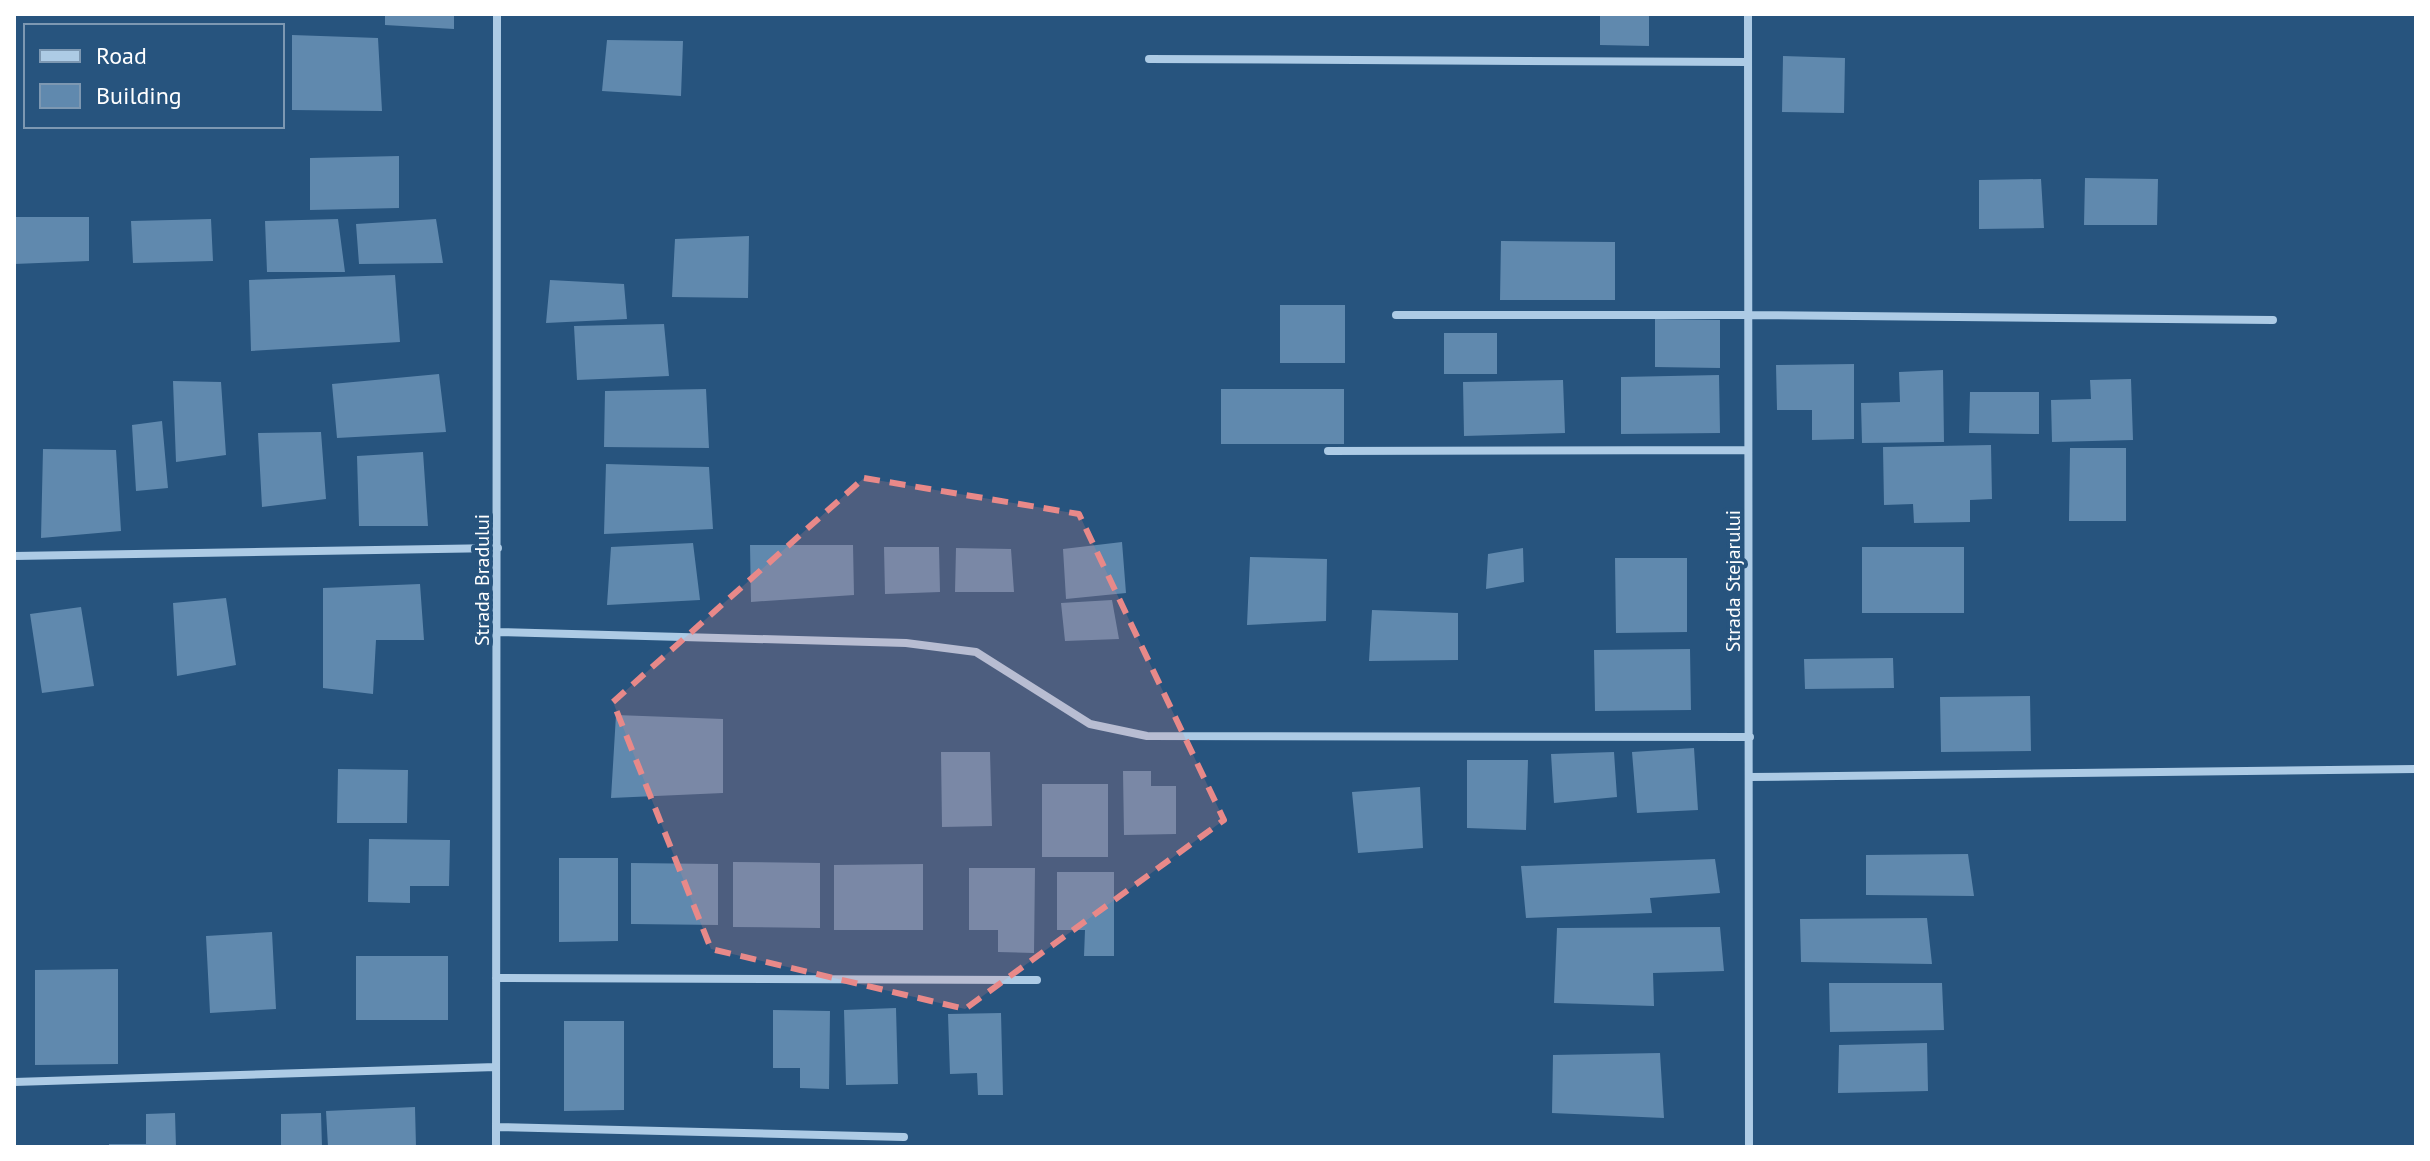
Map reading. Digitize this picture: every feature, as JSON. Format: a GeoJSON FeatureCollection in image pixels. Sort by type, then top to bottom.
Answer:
{"type":"FeatureCollection","features":[{"type":"Feature","properties":{"kind":"street","name":"Strada Bradului"},"geometry":{"type":"LineString","coordinates":[[496,1147],[497,14]]}},
{"type":"Feature","properties":{"kind":"street","name":"Strada Stejarului"},"geometry":{"type":"LineString","coordinates":[[1748,14],[1749,1147]]}},
{"type":"Feature","properties":{"kind":"street"},"geometry":{"type":"LineString","coordinates":[[1149,59],[1748,62]]}},
{"type":"Feature","properties":{"kind":"street"},"geometry":{"type":"LineString","coordinates":[[1396,315],[2273,320]]}},
{"type":"Feature","properties":{"kind":"street"},"geometry":{"type":"LineString","coordinates":[[1328,451],[1748,450]]}},
{"type":"Feature","properties":{"kind":"street"},"geometry":{"type":"LineString","coordinates":[[14,556],[498,548]]}},
{"type":"Feature","properties":{"kind":"street"},"geometry":{"type":"LineString","coordinates":[[498,632],[906,643],[976,652],[1090,724],[1147,736],[1750,737]]}},
{"type":"Feature","properties":{"kind":"street"},"geometry":{"type":"LineString","coordinates":[[1750,777],[2416,769]]}},
{"type":"Feature","properties":{"kind":"street"},"geometry":{"type":"LineString","coordinates":[[496,978],[1037,980]]}},
{"type":"Feature","properties":{"kind":"street"},"geometry":{"type":"LineString","coordinates":[[14,1082],[496,1067]]}},
{"type":"Feature","properties":{"kind":"street"},"geometry":{"type":"LineString","coordinates":[[496,1127],[904,1137]]}},
{"type":"Feature","properties":{"kind":"highlighted area"},"geometry":{"type":"Polygon","coordinates":[[[864,478],[1079,514],[1224,820],[965,1009],[711,949],[613,702],[864,478]]]}},
{"type":"Feature","properties":{"kind":"building"},"geometry":{"type":"Polygon","coordinates":[[[385,14],[454,14],[454,29],[385,25],[385,14]]]}},
{"type":"Feature","properties":{"kind":"building"},"geometry":{"type":"Polygon","coordinates":[[[1600,14],[1649,14],[1649,46],[1600,45],[1600,14]]]}},
{"type":"Feature","properties":{"kind":"building"},"geometry":{"type":"Polygon","coordinates":[[[292,35],[378,38],[382,111],[292,110],[292,35]]]}},
{"type":"Feature","properties":{"kind":"building"},"geometry":{"type":"Polygon","coordinates":[[[607,40],[683,41],[681,96],[602,91],[607,40]]]}},
{"type":"Feature","properties":{"kind":"building"},"geometry":{"type":"Polygon","coordinates":[[[1783,56],[1845,58],[1844,113],[1782,112],[1783,56]]]}},
{"type":"Feature","properties":{"kind":"building"},"geometry":{"type":"Polygon","coordinates":[[[399,156],[399,208],[310,210],[310,158],[399,156]]]}},
{"type":"Feature","properties":{"kind":"building"},"geometry":{"type":"Polygon","coordinates":[[[2085,178],[2158,179],[2157,225],[2084,225],[2085,178]]]}},
{"type":"Feature","properties":{"kind":"building"},"geometry":{"type":"Polygon","coordinates":[[[2041,179],[2044,228],[1979,229],[1979,180],[2041,179]]]}},
{"type":"Feature","properties":{"kind":"building"},"geometry":{"type":"Polygon","coordinates":[[[14,217],[89,217],[89,261],[14,264],[14,217]]]}},
{"type":"Feature","properties":{"kind":"building"},"geometry":{"type":"Polygon","coordinates":[[[211,219],[213,261],[133,263],[131,221],[211,219]]]}},
{"type":"Feature","properties":{"kind":"building"},"geometry":{"type":"Polygon","coordinates":[[[338,219],[345,272],[267,272],[265,221],[338,219]]]}},
{"type":"Feature","properties":{"kind":"building"},"geometry":{"type":"Polygon","coordinates":[[[436,219],[443,263],[359,264],[356,224],[436,219]]]}},
{"type":"Feature","properties":{"kind":"building"},"geometry":{"type":"Polygon","coordinates":[[[749,236],[748,298],[672,297],[675,239],[749,236]]]}},
{"type":"Feature","properties":{"kind":"building"},"geometry":{"type":"Polygon","coordinates":[[[1501,241],[1615,242],[1615,300],[1500,300],[1501,241]]]}},
{"type":"Feature","properties":{"kind":"building"},"geometry":{"type":"Polygon","coordinates":[[[395,275],[400,342],[251,351],[249,280],[395,275]]]}},
{"type":"Feature","properties":{"kind":"building"},"geometry":{"type":"Polygon","coordinates":[[[550,280],[624,284],[627,319],[546,323],[550,280]]]}},
{"type":"Feature","properties":{"kind":"building"},"geometry":{"type":"Polygon","coordinates":[[[1280,305],[1345,305],[1345,363],[1280,363],[1280,305]]]}},
{"type":"Feature","properties":{"kind":"building"},"geometry":{"type":"Polygon","coordinates":[[[1655,319],[1720,320],[1720,368],[1655,367],[1655,319]]]}},
{"type":"Feature","properties":{"kind":"building"},"geometry":{"type":"Polygon","coordinates":[[[664,324],[669,376],[577,380],[574,326],[664,324]]]}},
{"type":"Feature","properties":{"kind":"building"},"geometry":{"type":"Polygon","coordinates":[[[1444,333],[1497,333],[1497,374],[1444,374],[1444,333]]]}},
{"type":"Feature","properties":{"kind":"building"},"geometry":{"type":"Polygon","coordinates":[[[1854,364],[1854,439],[1812,440],[1812,410],[1777,410],[1776,365],[1854,364]]]}},
{"type":"Feature","properties":{"kind":"building"},"geometry":{"type":"Polygon","coordinates":[[[1943,370],[1944,442],[1862,443],[1861,403],[1900,402],[1899,372],[1943,370]]]}},
{"type":"Feature","properties":{"kind":"building"},"geometry":{"type":"Polygon","coordinates":[[[439,374],[446,432],[337,438],[332,384],[439,374]]]}},
{"type":"Feature","properties":{"kind":"building"},"geometry":{"type":"Polygon","coordinates":[[[1719,375],[1720,433],[1621,434],[1621,377],[1719,375]]]}},
{"type":"Feature","properties":{"kind":"building"},"geometry":{"type":"Polygon","coordinates":[[[2131,379],[2133,440],[2052,442],[2051,400],[2091,399],[2090,380],[2131,379]]]}},
{"type":"Feature","properties":{"kind":"building"},"geometry":{"type":"Polygon","coordinates":[[[1563,380],[1565,433],[1464,436],[1463,382],[1563,380]]]}},
{"type":"Feature","properties":{"kind":"building"},"geometry":{"type":"Polygon","coordinates":[[[173,381],[221,382],[226,455],[176,462],[173,381]]]}},
{"type":"Feature","properties":{"kind":"building"},"geometry":{"type":"Polygon","coordinates":[[[706,389],[709,448],[604,447],[605,391],[706,389]]]}},
{"type":"Feature","properties":{"kind":"building"},"geometry":{"type":"Polygon","coordinates":[[[1221,389],[1344,389],[1344,444],[1221,444],[1221,389]]]}},
{"type":"Feature","properties":{"kind":"building"},"geometry":{"type":"Polygon","coordinates":[[[1970,392],[2039,392],[2039,434],[1969,433],[1970,392]]]}},
{"type":"Feature","properties":{"kind":"building"},"geometry":{"type":"Polygon","coordinates":[[[162,421],[168,488],[136,491],[132,425],[162,421]]]}},
{"type":"Feature","properties":{"kind":"building"},"geometry":{"type":"Polygon","coordinates":[[[321,432],[326,499],[262,507],[258,433],[321,432]]]}},
{"type":"Feature","properties":{"kind":"building"},"geometry":{"type":"Polygon","coordinates":[[[1991,445],[1992,499],[1970,500],[1970,522],[1914,523],[1913,504],[1884,505],[1883,447],[1991,445]]]}},
{"type":"Feature","properties":{"kind":"building"},"geometry":{"type":"Polygon","coordinates":[[[2070,448],[2126,448],[2126,521],[2069,521],[2070,448]]]}},
{"type":"Feature","properties":{"kind":"building"},"geometry":{"type":"Polygon","coordinates":[[[43,449],[116,450],[121,531],[41,538],[43,449]]]}},
{"type":"Feature","properties":{"kind":"building"},"geometry":{"type":"Polygon","coordinates":[[[423,452],[428,526],[359,526],[357,456],[423,452]]]}},
{"type":"Feature","properties":{"kind":"building"},"geometry":{"type":"Polygon","coordinates":[[[606,464],[709,467],[713,529],[604,534],[606,464]]]}},
{"type":"Feature","properties":{"kind":"building"},"geometry":{"type":"Polygon","coordinates":[[[1122,542],[1126,593],[1066,599],[1063,549],[1122,542]]]}},
{"type":"Feature","properties":{"kind":"building"},"geometry":{"type":"Polygon","coordinates":[[[693,543],[700,600],[607,605],[611,547],[693,543]]]}},
{"type":"Feature","properties":{"kind":"building"},"geometry":{"type":"Polygon","coordinates":[[[750,545],[853,545],[854,595],[751,602],[750,545]]]}},
{"type":"Feature","properties":{"kind":"building"},"geometry":{"type":"Polygon","coordinates":[[[884,547],[939,547],[940,592],[885,594],[884,547]]]}},
{"type":"Feature","properties":{"kind":"building"},"geometry":{"type":"Polygon","coordinates":[[[1862,547],[1964,547],[1964,613],[1862,613],[1862,547]]]}},
{"type":"Feature","properties":{"kind":"building"},"geometry":{"type":"Polygon","coordinates":[[[956,548],[1011,549],[1014,592],[955,592],[956,548]]]}},
{"type":"Feature","properties":{"kind":"building"},"geometry":{"type":"Polygon","coordinates":[[[1523,548],[1524,582],[1486,589],[1488,554],[1523,548]]]}},
{"type":"Feature","properties":{"kind":"building"},"geometry":{"type":"Polygon","coordinates":[[[1250,557],[1327,559],[1326,621],[1247,625],[1250,557]]]}},
{"type":"Feature","properties":{"kind":"building"},"geometry":{"type":"Polygon","coordinates":[[[1615,558],[1687,558],[1687,632],[1616,633],[1615,558]]]}},
{"type":"Feature","properties":{"kind":"building"},"geometry":{"type":"Polygon","coordinates":[[[420,584],[424,640],[376,640],[373,694],[323,688],[323,588],[420,584]]]}},
{"type":"Feature","properties":{"kind":"building"},"geometry":{"type":"Polygon","coordinates":[[[226,598],[236,665],[177,676],[173,603],[226,598]]]}},
{"type":"Feature","properties":{"kind":"building"},"geometry":{"type":"Polygon","coordinates":[[[1112,600],[1119,639],[1065,641],[1061,603],[1112,600]]]}},
{"type":"Feature","properties":{"kind":"building"},"geometry":{"type":"Polygon","coordinates":[[[81,607],[94,686],[42,693],[30,614],[81,607]]]}},
{"type":"Feature","properties":{"kind":"building"},"geometry":{"type":"Polygon","coordinates":[[[1372,610],[1458,613],[1458,660],[1369,661],[1372,610]]]}},
{"type":"Feature","properties":{"kind":"building"},"geometry":{"type":"Polygon","coordinates":[[[1690,649],[1691,710],[1595,711],[1594,650],[1690,649]]]}},
{"type":"Feature","properties":{"kind":"building"},"geometry":{"type":"Polygon","coordinates":[[[1893,658],[1894,688],[1805,689],[1804,659],[1893,658]]]}},
{"type":"Feature","properties":{"kind":"building"},"geometry":{"type":"Polygon","coordinates":[[[2030,696],[2031,751],[1941,752],[1940,697],[2030,696]]]}},
{"type":"Feature","properties":{"kind":"building"},"geometry":{"type":"Polygon","coordinates":[[[616,715],[723,719],[723,793],[611,798],[616,715]]]}},
{"type":"Feature","properties":{"kind":"building"},"geometry":{"type":"Polygon","coordinates":[[[1694,748],[1698,810],[1637,813],[1632,752],[1694,748]]]}},
{"type":"Feature","properties":{"kind":"building"},"geometry":{"type":"Polygon","coordinates":[[[941,752],[990,752],[992,826],[942,827],[941,752]]]}},
{"type":"Feature","properties":{"kind":"building"},"geometry":{"type":"Polygon","coordinates":[[[1614,752],[1617,797],[1554,803],[1551,754],[1614,752]]]}},
{"type":"Feature","properties":{"kind":"building"},"geometry":{"type":"Polygon","coordinates":[[[1467,760],[1528,760],[1526,830],[1467,828],[1467,760]]]}},
{"type":"Feature","properties":{"kind":"building"},"geometry":{"type":"Polygon","coordinates":[[[338,769],[408,770],[407,823],[337,823],[338,769]]]}},
{"type":"Feature","properties":{"kind":"building"},"geometry":{"type":"Polygon","coordinates":[[[1123,771],[1151,771],[1151,786],[1176,786],[1176,834],[1124,835],[1123,771]]]}},
{"type":"Feature","properties":{"kind":"building"},"geometry":{"type":"Polygon","coordinates":[[[1042,784],[1108,784],[1108,857],[1042,857],[1042,784]]]}},
{"type":"Feature","properties":{"kind":"building"},"geometry":{"type":"Polygon","coordinates":[[[1420,787],[1423,848],[1358,853],[1352,792],[1420,787]]]}},
{"type":"Feature","properties":{"kind":"building"},"geometry":{"type":"Polygon","coordinates":[[[369,839],[450,840],[449,886],[410,886],[410,903],[368,902],[369,839]]]}},
{"type":"Feature","properties":{"kind":"building"},"geometry":{"type":"Polygon","coordinates":[[[1968,854],[1974,896],[1866,895],[1866,855],[1968,854]]]}},
{"type":"Feature","properties":{"kind":"building"},"geometry":{"type":"Polygon","coordinates":[[[559,858],[618,858],[618,941],[559,942],[559,858]]]}},
{"type":"Feature","properties":{"kind":"building"},"geometry":{"type":"Polygon","coordinates":[[[1715,859],[1720,893],[1650,898],[1652,913],[1526,918],[1521,866],[1715,859]]]}},
{"type":"Feature","properties":{"kind":"building"},"geometry":{"type":"Polygon","coordinates":[[[733,862],[820,863],[820,928],[733,927],[733,862]]]}},
{"type":"Feature","properties":{"kind":"building"},"geometry":{"type":"Polygon","coordinates":[[[631,863],[718,864],[718,925],[631,924],[631,863]]]}},
{"type":"Feature","properties":{"kind":"building"},"geometry":{"type":"Polygon","coordinates":[[[923,864],[923,930],[834,930],[834,865],[923,864]]]}},
{"type":"Feature","properties":{"kind":"building"},"geometry":{"type":"Polygon","coordinates":[[[969,868],[1035,868],[1034,953],[998,952],[998,930],[969,930],[969,868]]]}},
{"type":"Feature","properties":{"kind":"building"},"geometry":{"type":"Polygon","coordinates":[[[1057,872],[1114,872],[1114,956],[1084,956],[1085,930],[1057,930],[1057,872]]]}},
{"type":"Feature","properties":{"kind":"building"},"geometry":{"type":"Polygon","coordinates":[[[1927,918],[1932,964],[1801,962],[1800,919],[1927,918]]]}},
{"type":"Feature","properties":{"kind":"building"},"geometry":{"type":"Polygon","coordinates":[[[1720,927],[1724,971],[1653,973],[1654,1006],[1554,1003],[1557,928],[1720,927]]]}},
{"type":"Feature","properties":{"kind":"building"},"geometry":{"type":"Polygon","coordinates":[[[272,932],[276,1009],[210,1013],[206,936],[272,932]]]}},
{"type":"Feature","properties":{"kind":"building"},"geometry":{"type":"Polygon","coordinates":[[[356,956],[448,956],[448,1020],[356,1020],[356,956]]]}},
{"type":"Feature","properties":{"kind":"building"},"geometry":{"type":"Polygon","coordinates":[[[118,969],[118,1064],[35,1065],[35,970],[118,969]]]}},
{"type":"Feature","properties":{"kind":"building"},"geometry":{"type":"Polygon","coordinates":[[[1829,983],[1942,983],[1944,1030],[1830,1032],[1829,983]]]}},
{"type":"Feature","properties":{"kind":"building"},"geometry":{"type":"Polygon","coordinates":[[[896,1008],[898,1084],[846,1085],[844,1010],[896,1008]]]}},
{"type":"Feature","properties":{"kind":"building"},"geometry":{"type":"Polygon","coordinates":[[[773,1010],[830,1011],[829,1089],[800,1088],[800,1068],[773,1068],[773,1010]]]}},
{"type":"Feature","properties":{"kind":"building"},"geometry":{"type":"Polygon","coordinates":[[[1001,1013],[1003,1095],[978,1095],[977,1073],[950,1074],[948,1014],[1001,1013]]]}},
{"type":"Feature","properties":{"kind":"building"},"geometry":{"type":"Polygon","coordinates":[[[564,1021],[624,1021],[624,1110],[564,1111],[564,1021]]]}},
{"type":"Feature","properties":{"kind":"building"},"geometry":{"type":"Polygon","coordinates":[[[1927,1043],[1928,1091],[1838,1093],[1839,1045],[1927,1043]]]}},
{"type":"Feature","properties":{"kind":"building"},"geometry":{"type":"Polygon","coordinates":[[[1660,1053],[1664,1118],[1552,1113],[1553,1055],[1660,1053]]]}},
{"type":"Feature","properties":{"kind":"building"},"geometry":{"type":"Polygon","coordinates":[[[415,1107],[416,1147],[328,1147],[326,1111],[415,1107]]]}},
{"type":"Feature","properties":{"kind":"building"},"geometry":{"type":"Polygon","coordinates":[[[175,1113],[176,1147],[109,1147],[109,1144],[146,1144],[146,1114],[175,1113]]]}},
{"type":"Feature","properties":{"kind":"building"},"geometry":{"type":"Polygon","coordinates":[[[321,1113],[322,1147],[281,1147],[281,1114],[321,1113]]]}}]}
